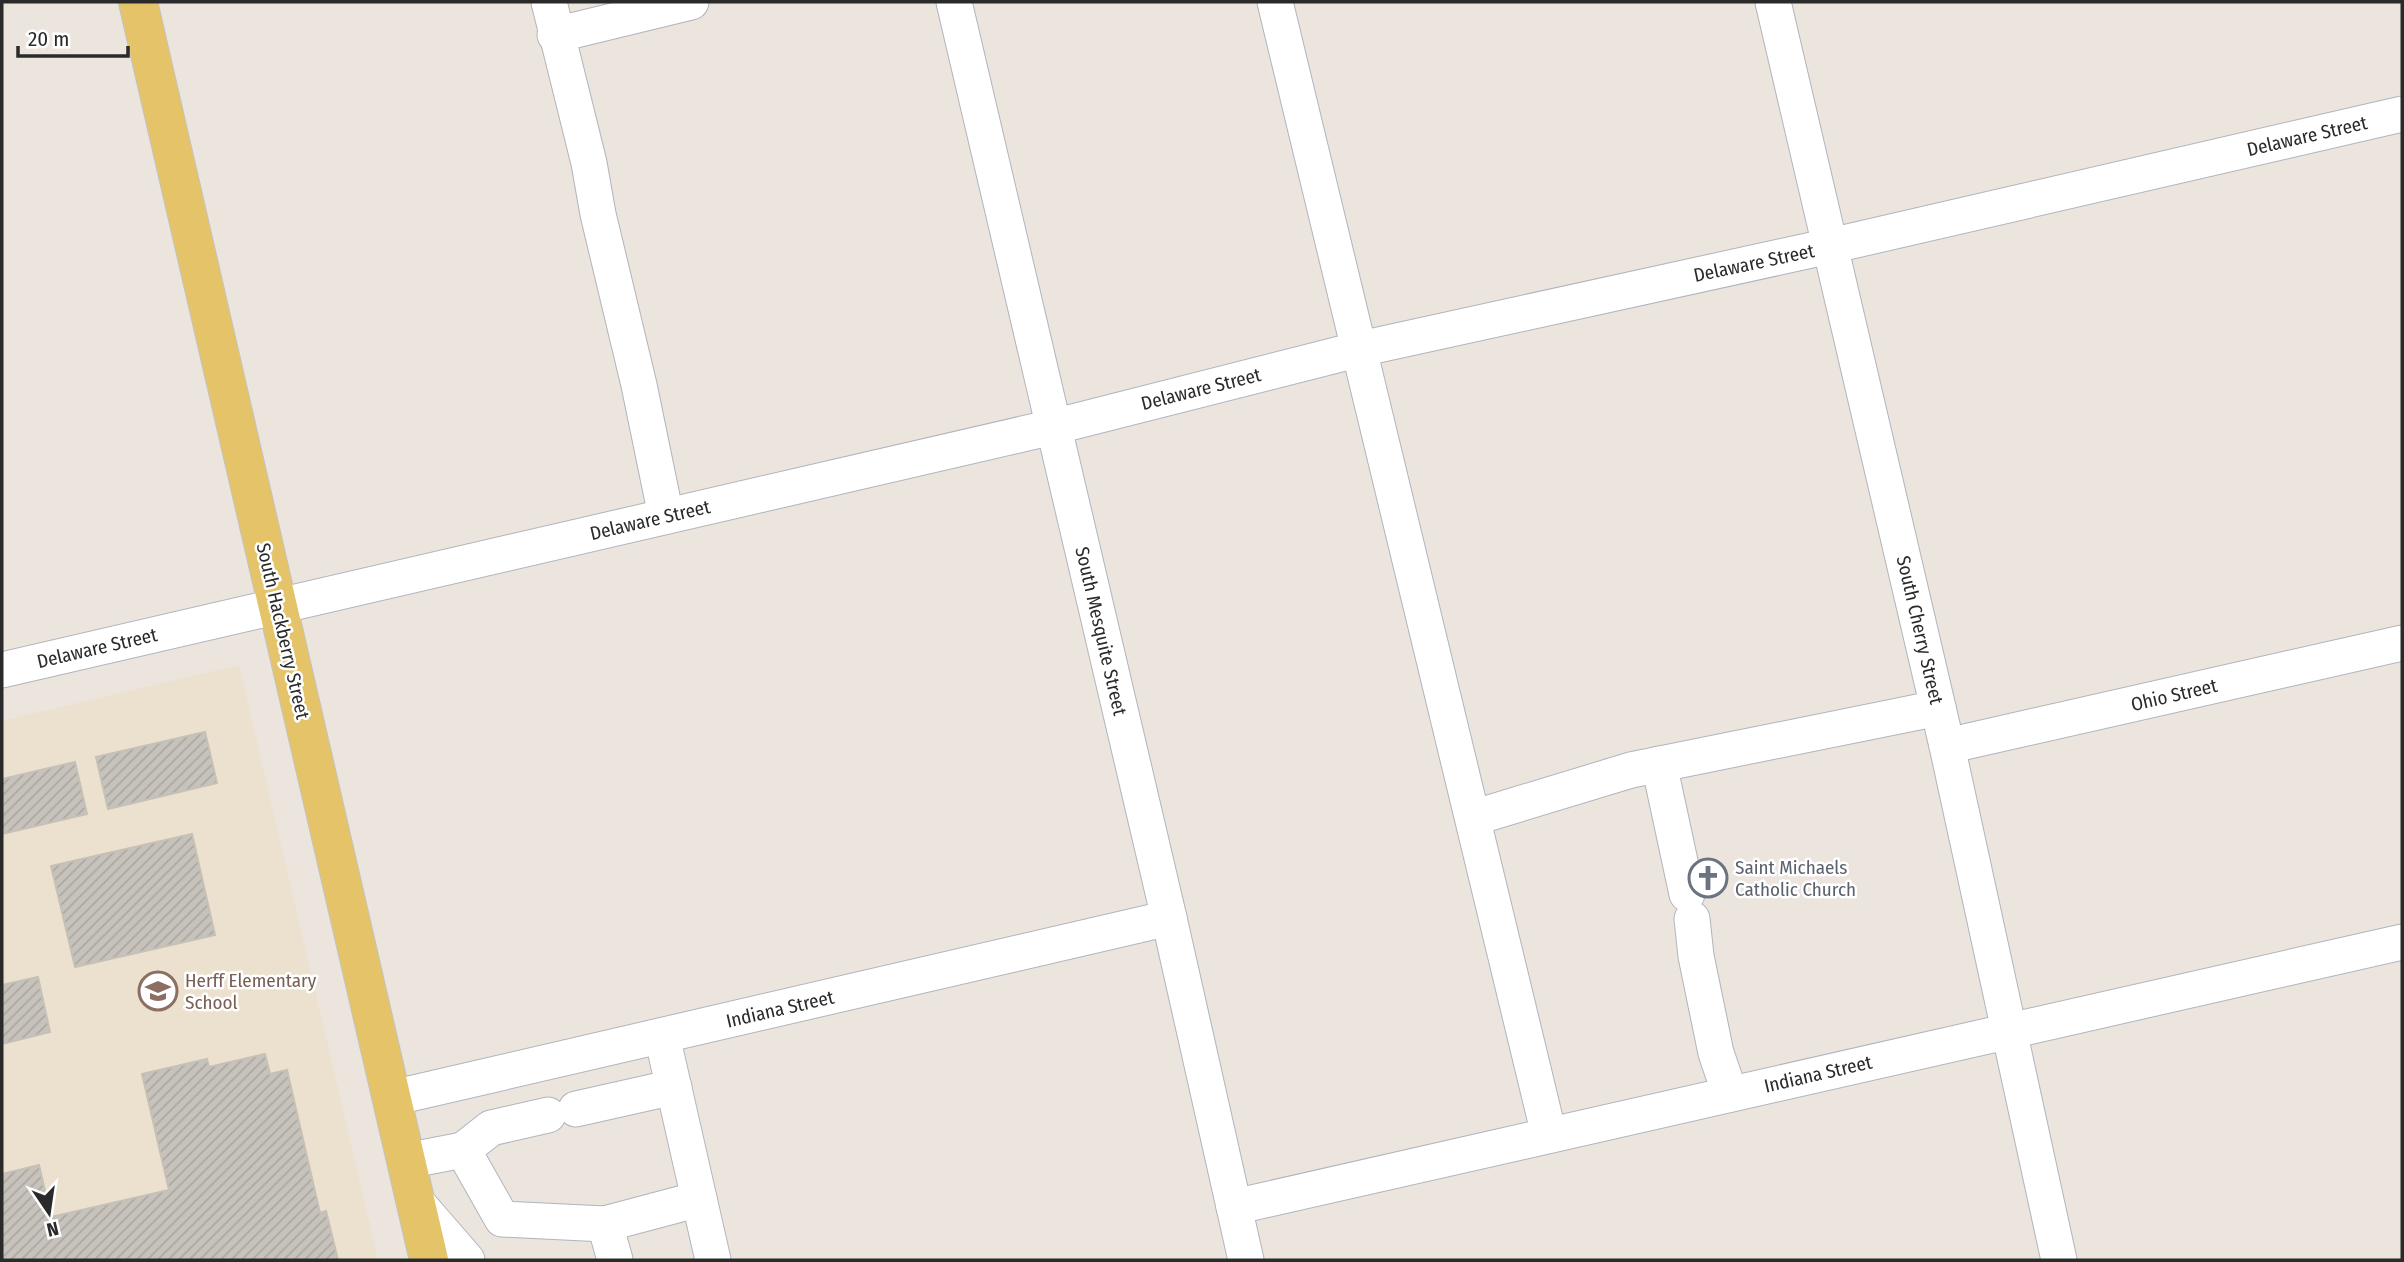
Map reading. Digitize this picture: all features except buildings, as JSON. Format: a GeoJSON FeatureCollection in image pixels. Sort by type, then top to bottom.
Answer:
{"type":"FeatureCollection","features":[{"type":"Feature","properties":{"kind":"main road","name":"South Hackberry Street"},"geometry":{"type":"LineString","coordinates":[[138,2],[429,1260]]}},
{"type":"Feature","properties":{"kind":"street"},"geometry":{"type":"LineString","coordinates":[[666,516],[589,163],[552,18],[691,2]]}},
{"type":"Feature","properties":{"kind":"street","name":"South Mesquite Street"},"geometry":{"type":"LineString","coordinates":[[954,2],[1169,918],[1246,1260]]}},
{"type":"Feature","properties":{"kind":"street"},"geometry":{"type":"LineString","coordinates":[[1275,2],[1549,1135]]}},
{"type":"Feature","properties":{"kind":"street","name":"South Cherry Street"},"geometry":{"type":"LineString","coordinates":[[1773,2],[1947,747],[2059,1260]]}},
{"type":"Feature","properties":{"kind":"street","name":"Delaware Street"},"geometry":{"type":"LineString","coordinates":[[2,670],[1052,426],[1360,349],[1830,246],[2402,114]]}},
{"type":"Feature","properties":{"kind":"street","name":"Ohio Street"},"geometry":{"type":"LineString","coordinates":[[1947,747],[2402,643]]}},
{"type":"Feature","properties":{"kind":"street"},"geometry":{"type":"LineString","coordinates":[[1473,818],[1631,770],[1938,708]]}},
{"type":"Feature","properties":{"kind":"street"},"geometry":{"type":"LineString","coordinates":[[1659,764],[1690,907],[1696,956],[1716,1053],[1730,1094]]}},
{"type":"Feature","properties":{"kind":"street","name":"Indiana Street"},"geometry":{"type":"LineString","coordinates":[[392,1098],[1169,918]]}},
{"type":"Feature","properties":{"kind":"street","name":"Indiana Street"},"geometry":{"type":"LineString","coordinates":[[1234,1207],[2402,942]]}},
{"type":"Feature","properties":{"kind":"street"},"geometry":{"type":"LineString","coordinates":[[662,1036],[713,1260]]}},
{"type":"Feature","properties":{"kind":"street"},"geometry":{"type":"LineString","coordinates":[[406,1161],[463,1150],[491,1128],[674,1087]]}},
{"type":"Feature","properties":{"kind":"street"},"geometry":{"type":"LineString","coordinates":[[463,1150],[502,1219],[605,1224],[699,1199]]}},
{"type":"Feature","properties":{"kind":"street"},"geometry":{"type":"LineString","coordinates":[[415,1200],[467,1260]]}},
{"type":"Feature","properties":{"kind":"street"},"geometry":{"type":"LineString","coordinates":[[605,1224],[615,1260]]}},
{"type":"Feature","properties":{"kind":"shaded area","name":"Herff Elementary School"},"geometry":{"type":"Polygon","coordinates":[[[239,665],[378,1260],[2,1260],[2,721],[239,665]]]}},
{"type":"Feature","properties":{"kind":"place","name":"Saint Michaels Catholic Church"},"geometry":{"type":"Point","coordinates":[1708,878]}},
{"type":"Feature","properties":{"kind":"place","name":"Herff Elementary School"},"geometry":{"type":"Point","coordinates":[158,991]}}]}
